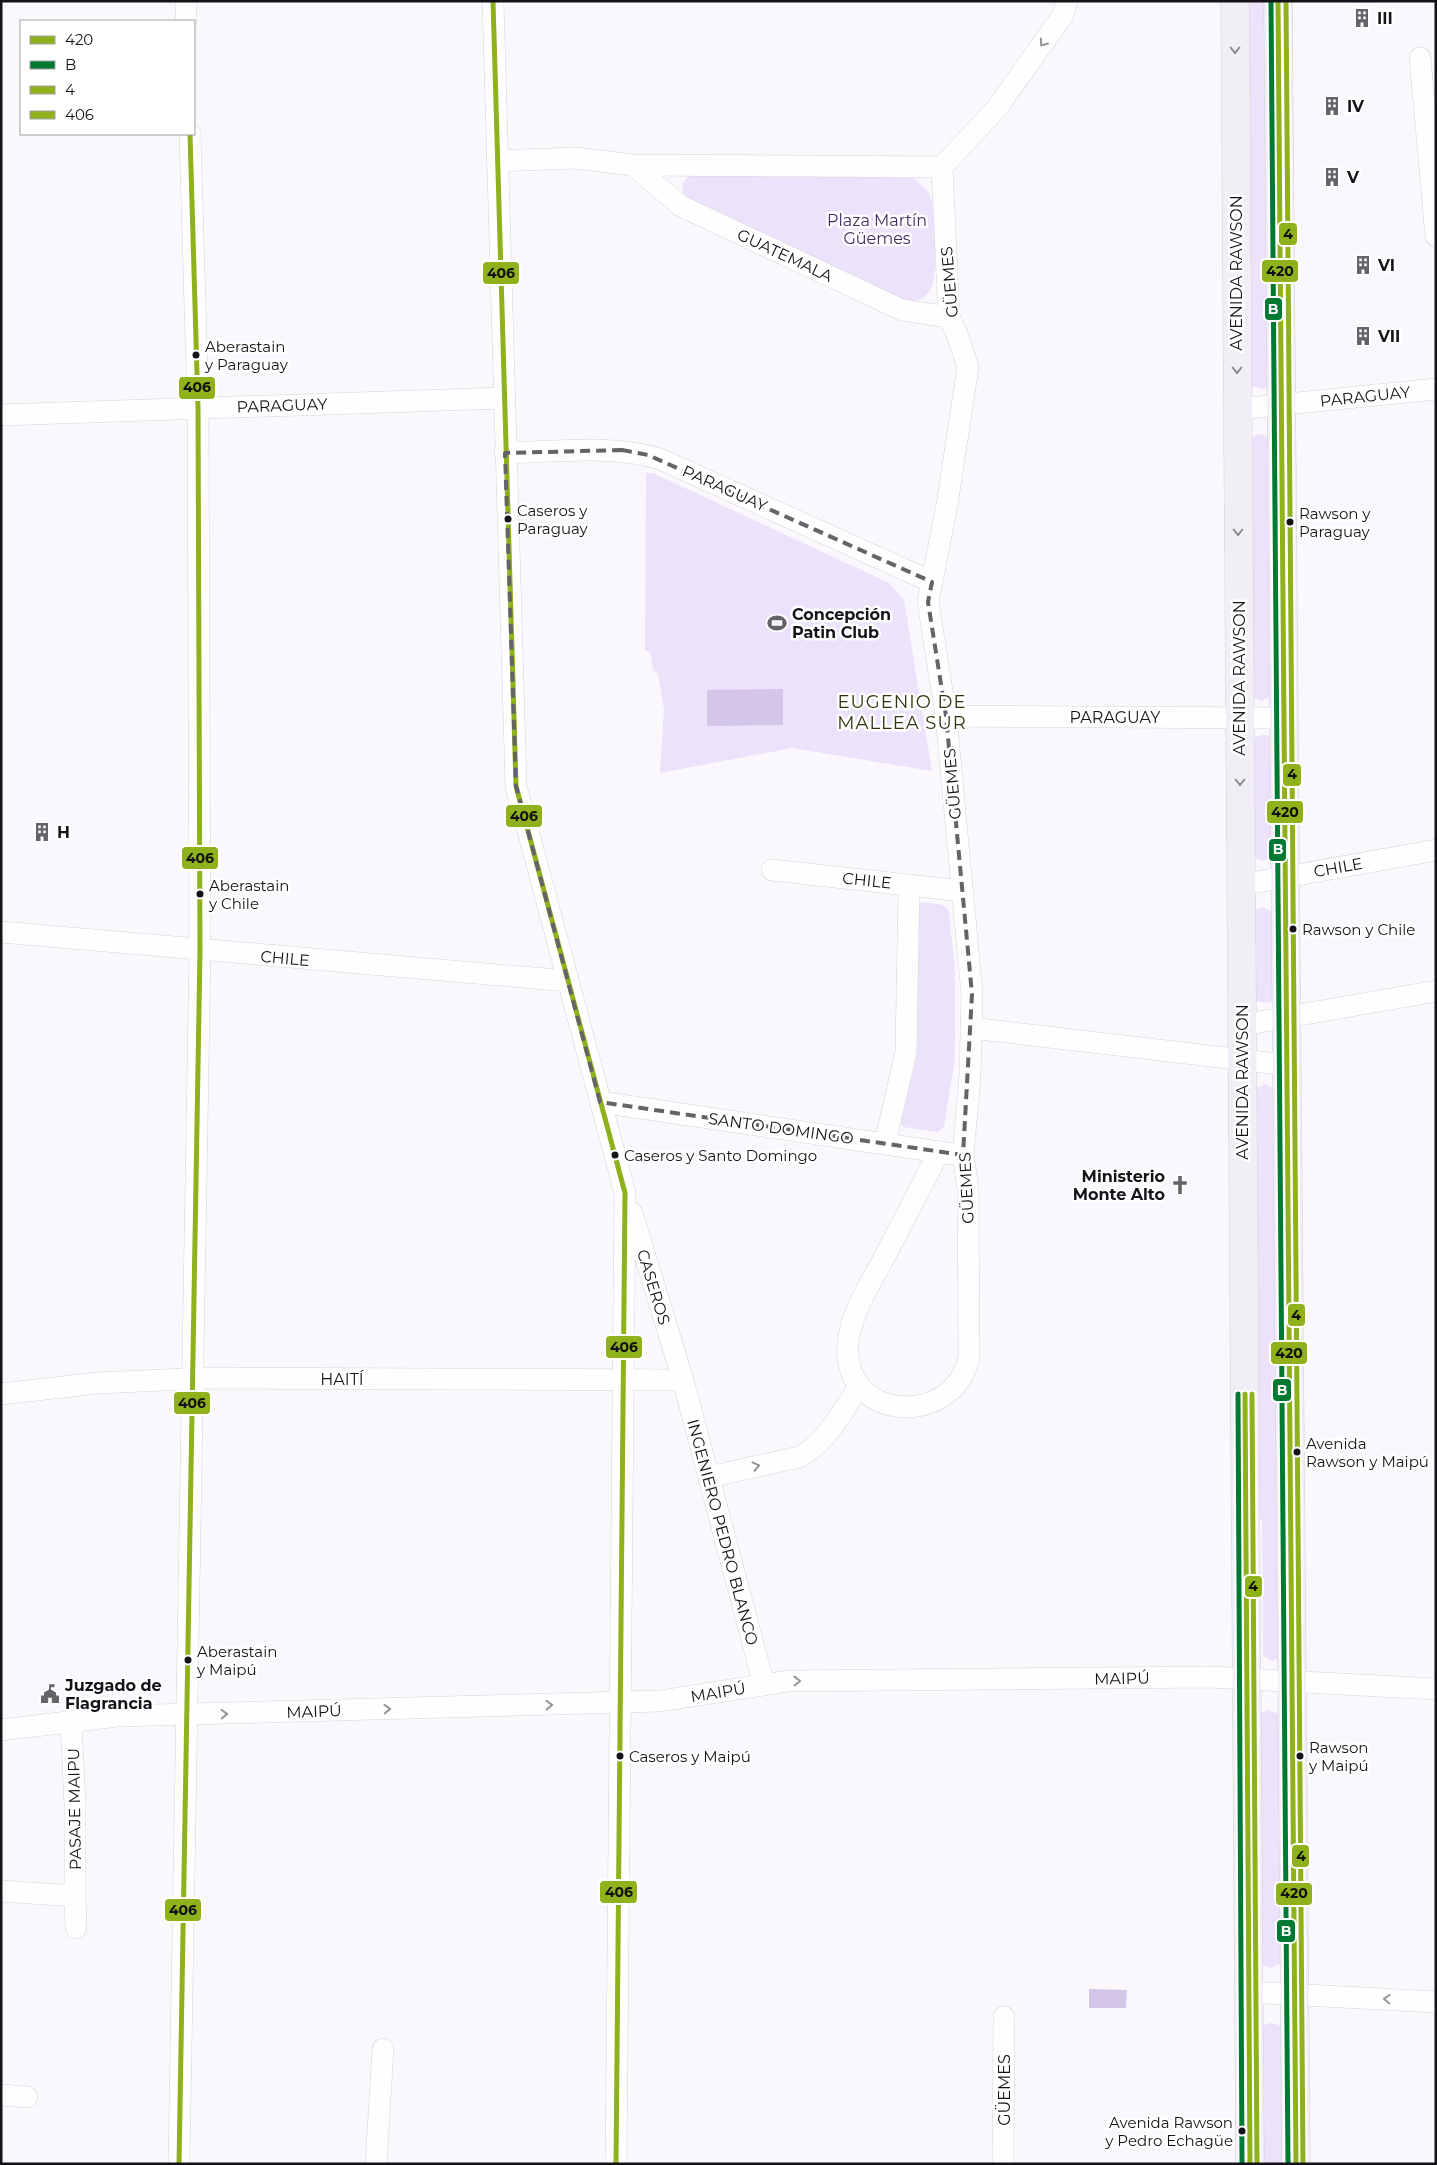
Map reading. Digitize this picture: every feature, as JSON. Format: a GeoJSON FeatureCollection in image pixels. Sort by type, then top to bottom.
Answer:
{"type":"FeatureCollection","features":[{"type":"Feature","properties":{"kind":"main road","name":"AVENIDA RAWSON"},"geometry":{"type":"LineString","coordinates":[[1234,1],[1250,2164]]}},
{"type":"Feature","properties":{"kind":"main road"},"geometry":{"type":"LineString","coordinates":[[1278,1],[1296,2164]]}},
{"type":"Feature","properties":{"kind":"street"},"geometry":{"type":"LineString","coordinates":[[186,1],[186,20]]}},
{"type":"Feature","properties":{"kind":"street","name":"CASEROS"},"geometry":{"type":"LineString","coordinates":[[493,1],[516,786],[625,1193],[683,1380]]}},
{"type":"Feature","properties":{"kind":"street"},"geometry":{"type":"LineString","coordinates":[[497,161],[575,158],[633,165],[942,167],[997,108],[1062,14],[1067,1]]}},
{"type":"Feature","properties":{"kind":"street"},"geometry":{"type":"LineString","coordinates":[[1420,58],[1436,236]]}},
{"type":"Feature","properties":{"kind":"street"},"geometry":{"type":"LineString","coordinates":[[179,2164],[200,951],[198,408],[190,135]]}},
{"type":"Feature","properties":{"kind":"street","name":"GUATEMALA"},"geometry":{"type":"LineString","coordinates":[[633,165],[682,206],[902,310],[949,318]]}},
{"type":"Feature","properties":{"kind":"street","name":"GÜEMES"},"geometry":{"type":"LineString","coordinates":[[939,1152],[853,1320],[848,1343],[849,1362],[853,1377],[859,1386],[881,1401],[900,1408],[920,1407],[939,1398],[961,1378],[969,1357],[968,1188],[963,1155],[970,1076],[972,994],[946,716],[928,602],[948,505],[968,367],[958,334],[949,318],[942,167]]}},
{"type":"Feature","properties":{"kind":"street","name":"PARAGUAY"},"geometry":{"type":"LineString","coordinates":[[1238,410],[1435,389]]}},
{"type":"Feature","properties":{"kind":"street","name":"PARAGUAY"},"geometry":{"type":"LineString","coordinates":[[1,414],[504,398]]}},
{"type":"Feature","properties":{"kind":"street","name":"PARAGUAY"},"geometry":{"type":"LineString","coordinates":[[505,453],[622,450],[660,458],[932,582]]}},
{"type":"Feature","properties":{"kind":"street","name":"PARAGUAY"},"geometry":{"type":"LineString","coordinates":[[946,716],[1284,718]]}},
{"type":"Feature","properties":{"kind":"street","name":"CHILE"},"geometry":{"type":"LineString","coordinates":[[1241,885],[1436,850]]}},
{"type":"Feature","properties":{"kind":"street","name":"CHILE"},"geometry":{"type":"LineString","coordinates":[[772,870],[962,891]]}},
{"type":"Feature","properties":{"kind":"street"},"geometry":{"type":"LineString","coordinates":[[885,1143],[906,1052],[909,885]]}},
{"type":"Feature","properties":{"kind":"street","name":"CHILE"},"geometry":{"type":"LineString","coordinates":[[1,932],[200,951],[568,981]]}},
{"type":"Feature","properties":{"kind":"street"},"geometry":{"type":"LineString","coordinates":[[1242,1025],[1436,991]]}},
{"type":"Feature","properties":{"kind":"street"},"geometry":{"type":"LineString","coordinates":[[971,1028],[1287,1065]]}},
{"type":"Feature","properties":{"kind":"street","name":"SANTO DOMINGO"},"geometry":{"type":"LineString","coordinates":[[600,1102],[963,1155]]}},
{"type":"Feature","properties":{"kind":"street","name":"CASEROS"},"geometry":{"type":"LineString","coordinates":[[616,2164],[625,1193]]}},
{"type":"Feature","properties":{"kind":"street","name":"HAITÍ"},"geometry":{"type":"LineString","coordinates":[[1,1394],[98,1383],[193,1379],[683,1380]]}},
{"type":"Feature","properties":{"kind":"street","name":"INGENIERO PEDRO BLANCO"},"geometry":{"type":"LineString","coordinates":[[683,1380],[764,1685]]}},
{"type":"Feature","properties":{"kind":"street"},"geometry":{"type":"LineString","coordinates":[[709,1477],[798,1457],[807,1453],[820,1442],[859,1386]]}},
{"type":"Feature","properties":{"kind":"street","name":"MAIPÚ"},"geometry":{"type":"LineString","coordinates":[[1,1730],[118,1716],[660,1701],[788,1681],[1210,1677],[1436,1689]]}},
{"type":"Feature","properties":{"kind":"street","name":"PASAJE MAIPU"},"geometry":{"type":"LineString","coordinates":[[71,1722],[75,1804],[76,1928]]}},
{"type":"Feature","properties":{"kind":"street"},"geometry":{"type":"LineString","coordinates":[[1,1891],[76,1896]]}},
{"type":"Feature","properties":{"kind":"street"},"geometry":{"type":"LineString","coordinates":[[1249,1992],[1436,2002]]}},
{"type":"Feature","properties":{"kind":"street","name":"GÜEMES"},"geometry":{"type":"LineString","coordinates":[[1003,2164],[1004,2017]]}},
{"type":"Feature","properties":{"kind":"street"},"geometry":{"type":"LineString","coordinates":[[376,2164],[383,2049]]}},
{"type":"Feature","properties":{"kind":"street"},"geometry":{"type":"LineString","coordinates":[[1,2095],[27,2097]]}},
{"type":"Feature","properties":{"kind":"highlighted area"},"geometry":{"type":"Polygon","coordinates":[[[622,450],[648,455],[932,582],[928,602],[946,716],[972,994],[963,1155],[600,1102],[516,786],[505,453],[622,450]]]}},
{"type":"Feature","properties":{"kind":"green space"},"geometry":{"type":"Polygon","coordinates":[[[1247,1],[1267,1],[1270,386],[1263,389],[1251,386],[1247,1]]]}},
{"type":"Feature","properties":{"kind":"green space","name":"Plaza Martín Güemes"},"geometry":{"type":"Polygon","coordinates":[[[691,175],[909,176],[925,188],[933,205],[935,257],[932,287],[918,301],[911,303],[685,198],[683,185],[691,175]]]}},
{"type":"Feature","properties":{"kind":"green space"},"geometry":{"type":"Polygon","coordinates":[[[1262,434],[1269,439],[1272,696],[1261,701],[1252,697],[1250,439],[1262,434]]]}},
{"type":"Feature","properties":{"kind":"green space","name":"Concepción Patin Club"},"geometry":{"type":"Polygon","coordinates":[[[646,473],[653,473],[889,583],[904,600],[932,771],[792,748],[660,773],[664,710],[658,674],[653,670],[650,651],[645,651],[646,473]]]}},
{"type":"Feature","properties":{"kind":"green space"},"geometry":{"type":"Polygon","coordinates":[[[1261,735],[1267,735],[1273,740],[1274,856],[1263,861],[1252,856],[1252,739],[1261,735]]]}},
{"type":"Feature","properties":{"kind":"green space"},"geometry":{"type":"Polygon","coordinates":[[[922,902],[943,905],[949,911],[955,970],[955,1059],[944,1127],[937,1132],[903,1127],[901,1123],[917,1054],[919,905],[922,902]]]}},
{"type":"Feature","properties":{"kind":"green space"},"geometry":{"type":"Polygon","coordinates":[[[1262,907],[1272,911],[1273,1001],[1267,1003],[1255,1001],[1253,912],[1262,907]]]}},
{"type":"Feature","properties":{"kind":"green space"},"geometry":{"type":"Polygon","coordinates":[[[1266,1084],[1275,1090],[1280,1657],[1272,1661],[1263,1656],[1262,1521],[1258,1515],[1256,1088],[1266,1084]]]}},
{"type":"Feature","properties":{"kind":"green space"},"geometry":{"type":"Polygon","coordinates":[[[1268,1710],[1279,1714],[1282,1963],[1271,1968],[1260,1963],[1260,1713],[1268,1710]]]}},
{"type":"Feature","properties":{"kind":"green space"},"geometry":{"type":"Polygon","coordinates":[[[1270,2023],[1279,2025],[1283,2030],[1284,2164],[1262,2164],[1262,2026],[1270,2023]]]}},
{"type":"Feature","properties":{"kind":"shaded area"},"geometry":{"type":"Polygon","coordinates":[[[783,689],[783,725],[707,726],[707,690],[783,689]]]}},
{"type":"Feature","properties":{"kind":"shaded area"},"geometry":{"type":"Polygon","coordinates":[[[1089,1989],[1127,1990],[1126,2008],[1089,2008],[1089,1989]]]}},
{"type":"Feature","properties":{"kind":"transit line","name":"406"},"geometry":{"type":"LineString","coordinates":[[493,1],[516,786],[625,1193],[616,2164]]}},
{"type":"Feature","properties":{"kind":"transit line","name":"B"},"geometry":{"type":"LineString","coordinates":[[1271,1],[1288,2164]]}},
{"type":"Feature","properties":{"kind":"transit line","name":"420"},"geometry":{"type":"LineString","coordinates":[[1278,1],[1296,2164]]}},
{"type":"Feature","properties":{"kind":"transit line","name":"4"},"geometry":{"type":"LineString","coordinates":[[1286,1],[1303,2164]]}},
{"type":"Feature","properties":{"kind":"transit line","name":"406"},"geometry":{"type":"LineString","coordinates":[[179,2164],[200,951],[198,408],[190,135]]}},
{"type":"Feature","properties":{"kind":"transit line","name":"B"},"geometry":{"type":"LineString","coordinates":[[1238,1394],[1242,2164]]}},
{"type":"Feature","properties":{"kind":"transit line","name":"420"},"geometry":{"type":"LineString","coordinates":[[1245,1394],[1250,2164]]}},
{"type":"Feature","properties":{"kind":"transit line","name":"4"},"geometry":{"type":"LineString","coordinates":[[1252,1394],[1257,2164]]}},
{"type":"Feature","properties":{"kind":"place","name":"III"},"geometry":{"type":"Point","coordinates":[1362,18]}},
{"type":"Feature","properties":{"kind":"place","name":"IV"},"geometry":{"type":"Point","coordinates":[1332,106]}},
{"type":"Feature","properties":{"kind":"place","name":"V"},"geometry":{"type":"Point","coordinates":[1332,177]}},
{"type":"Feature","properties":{"kind":"place","name":"VI"},"geometry":{"type":"Point","coordinates":[1363,265]}},
{"type":"Feature","properties":{"kind":"place","name":"VII"},"geometry":{"type":"Point","coordinates":[1363,336]}},
{"type":"Feature","properties":{"kind":"place","name":"Aberastain y Paraguay"},"geometry":{"type":"Point","coordinates":[196,355]}},
{"type":"Feature","properties":{"kind":"place","name":"Caseros y Paraguay"},"geometry":{"type":"Point","coordinates":[508,519]}},
{"type":"Feature","properties":{"kind":"place","name":"Rawson y Paraguay"},"geometry":{"type":"Point","coordinates":[1290,522]}},
{"type":"Feature","properties":{"kind":"place","name":"Concepción Patin Club"},"geometry":{"type":"Point","coordinates":[777,623]}},
{"type":"Feature","properties":{"kind":"place","name":"H"},"geometry":{"type":"Point","coordinates":[42,832]}},
{"type":"Feature","properties":{"kind":"place","name":"Aberastain y Chile"},"geometry":{"type":"Point","coordinates":[200,894]}},
{"type":"Feature","properties":{"kind":"place","name":"Rawson y Chile"},"geometry":{"type":"Point","coordinates":[1293,929]}},
{"type":"Feature","properties":{"kind":"place","name":"Caseros y Santo Domingo"},"geometry":{"type":"Point","coordinates":[615,1155]}},
{"type":"Feature","properties":{"kind":"place","name":"Ministerio Monte Alto"},"geometry":{"type":"Point","coordinates":[1180,1185]}},
{"type":"Feature","properties":{"kind":"place","name":"Avenida Rawson y Maipú"},"geometry":{"type":"Point","coordinates":[1297,1452]}},
{"type":"Feature","properties":{"kind":"place","name":"Aberastain y Maipú"},"geometry":{"type":"Point","coordinates":[188,1660]}},
{"type":"Feature","properties":{"kind":"place","name":"Juzgado de Flagrancia"},"geometry":{"type":"Point","coordinates":[50,1694]}},
{"type":"Feature","properties":{"kind":"place","name":"Caseros y Maipú"},"geometry":{"type":"Point","coordinates":[620,1756]}},
{"type":"Feature","properties":{"kind":"place","name":"Rawson y Maipú"},"geometry":{"type":"Point","coordinates":[1300,1756]}},
{"type":"Feature","properties":{"kind":"place","name":"Avenida Rawson y Pedro Echagüe"},"geometry":{"type":"Point","coordinates":[1242,2131]}},
{"type":"Feature","properties":{"kind":"district","name":"EUGENIO DE MALLEA SUR"},"geometry":{"type":"Point","coordinates":[902,712]}}]}
